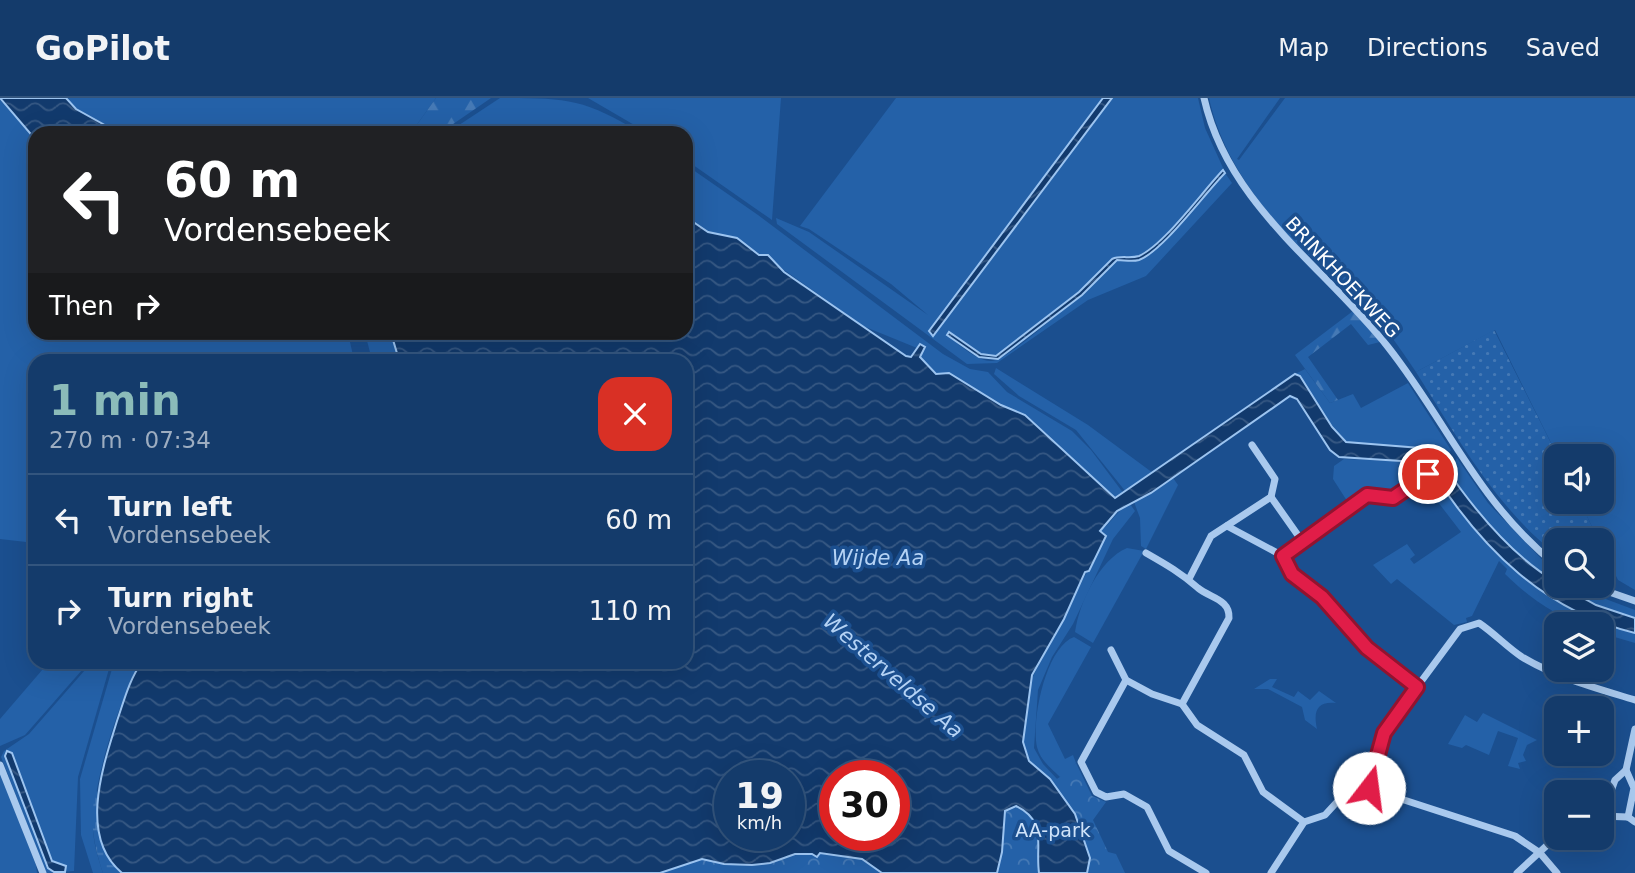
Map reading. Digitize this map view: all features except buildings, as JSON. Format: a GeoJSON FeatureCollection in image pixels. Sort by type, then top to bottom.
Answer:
{"type":"FeatureCollection","features":[{"type":"Feature","properties":{"kind":"street","name":"BRINKHOEKWEG"},"geometry":{"type":"LineString","coordinates":[[1204,98],[1219,142],[1261,211],[1384,342],[1494,505],[1544,555]]}},
{"type":"Feature","properties":{"kind":"street"},"geometry":{"type":"LineString","coordinates":[[1190,577],[1211,536],[1271,497],[1275,479],[1252,445]]}},
{"type":"Feature","properties":{"kind":"street"},"geometry":{"type":"LineString","coordinates":[[1283,556],[1367,495],[1393,498],[1428,474]]}},
{"type":"Feature","properties":{"kind":"street"},"geometry":{"type":"LineString","coordinates":[[1271,497],[1302,541]]}},
{"type":"Feature","properties":{"kind":"street"},"geometry":{"type":"LineString","coordinates":[[1227,526],[1283,556],[1292,574],[1322,597],[1367,648],[1417,687]]}},
{"type":"Feature","properties":{"kind":"street"},"geometry":{"type":"LineString","coordinates":[[1146,553],[1190,577],[1198,588],[1229,610],[1228,618],[1182,704]]}},
{"type":"Feature","properties":{"kind":"street"},"geometry":{"type":"LineString","coordinates":[[1614,594],[1635,601]]}},
{"type":"Feature","properties":{"kind":"street"},"geometry":{"type":"LineString","coordinates":[[1369,788],[1384,733],[1460,629],[1479,623],[1504,639],[1519,655],[1555,675],[1635,700]]}},
{"type":"Feature","properties":{"kind":"street"},"geometry":{"type":"LineString","coordinates":[[1111,650],[1126,680],[1152,694],[1182,704],[1197,725],[1244,755],[1270,799],[1304,822]]}},
{"type":"Feature","properties":{"kind":"street"},"geometry":{"type":"LineString","coordinates":[[1126,680],[1081,762],[1096,792],[1106,797],[1124,794],[1147,807],[1169,851],[1206,873]]}},
{"type":"Feature","properties":{"kind":"street"},"geometry":{"type":"LineString","coordinates":[[1614,783],[1626,770],[1635,729]]}},
{"type":"Feature","properties":{"kind":"street"},"geometry":{"type":"LineString","coordinates":[[0,765],[43,873]]}},
{"type":"Feature","properties":{"kind":"street"},"geometry":{"type":"LineString","coordinates":[[1614,818],[1632,820],[1634,788],[1626,770]]}},
{"type":"Feature","properties":{"kind":"street"},"geometry":{"type":"LineString","coordinates":[[1270,873],[1304,822],[1325,815],[1354,787],[1369,788],[1499,829],[1540,853],[1557,873]]}},
{"type":"Feature","properties":{"kind":"street"},"geometry":{"type":"LineString","coordinates":[[1517,873],[1544,849]]}},
{"type":"Feature","properties":{"kind":"green space"},"geometry":{"type":"Polygon","coordinates":[[[66,98],[436,98],[416,126],[106,126],[76,109],[66,98]]]}},
{"type":"Feature","properties":{"kind":"green space"},"geometry":{"type":"Polygon","coordinates":[[[436,98],[491,98],[450,126],[416,126],[436,98]]]}},
{"type":"Feature","properties":{"kind":"green space"},"geometry":{"type":"Polygon","coordinates":[[[500,98],[573,102],[604,113],[629,126],[458,126],[500,98]]]}},
{"type":"Feature","properties":{"kind":"green space"},"geometry":{"type":"Polygon","coordinates":[[[588,98],[781,98],[772,220],[693,165],[693,126],[636,126],[588,98]]]}},
{"type":"Feature","properties":{"kind":"green space"},"geometry":{"type":"Polygon","coordinates":[[[896,98],[1103,98],[930,331],[933,336],[1112,98],[1198,98],[1205,128],[1224,170],[1172,229],[1149,249],[1136,256],[1113,259],[1079,292],[996,356],[986,356],[947,333],[967,351],[986,360],[1003,357],[1018,346],[1056,316],[1117,260],[1131,261],[1149,254],[1172,234],[1225,173],[1232,183],[1146,276],[1088,300],[997,363],[967,364],[777,224],[776,218],[809,232],[928,315],[891,284],[809,229],[800,226],[896,98]]]}},
{"type":"Feature","properties":{"kind":"green space"},"geometry":{"type":"Polygon","coordinates":[[[1209,98],[1280,98],[1237,159],[1239,160],[1285,98],[1635,98],[1635,590],[1618,580],[1614,572],[1614,528],[1593,528],[1586,514],[1614,514],[1614,444],[1552,444],[1495,330],[1416,372],[1365,305],[1300,247],[1270,215],[1232,159],[1209,98]]]}},
{"type":"Feature","properties":{"kind":"green space"},"geometry":{"type":"Polygon","coordinates":[[[0,100],[28,131],[28,340],[350,340],[353,354],[28,354],[28,542],[0,539],[0,100]]]}},
{"type":"Feature","properties":{"kind":"green space"},"geometry":{"type":"Polygon","coordinates":[[[693,170],[758,215],[943,354],[970,369],[988,372],[1007,392],[1072,431],[1091,450],[1124,494],[1113,497],[1038,426],[949,373],[937,374],[920,357],[920,344],[917,348],[863,326],[770,260],[732,237],[708,232],[693,222],[693,170]]]}},
{"type":"Feature","properties":{"kind":"green space"},"geometry":{"type":"Polygon","coordinates":[[[1353,311],[1380,342],[1368,345],[1351,324],[1308,357],[1338,400],[1330,403],[1295,355],[1353,311]]]}},
{"type":"Feature","properties":{"kind":"green space"},"geometry":{"type":"Polygon","coordinates":[[[1494,330],[1551,444],[1544,444],[1544,514],[1586,514],[1593,528],[1544,528],[1544,544],[1534,536],[1478,469],[1416,372],[1494,330]]]}},
{"type":"Feature","properties":{"kind":"green space"},"geometry":{"type":"Polygon","coordinates":[[[367,340],[393,340],[397,354],[370,354],[367,340]]]}},
{"type":"Feature","properties":{"kind":"green space"},"geometry":{"type":"Polygon","coordinates":[[[996,368],[1088,425],[1153,473],[1126,492],[1076,430],[1019,396],[994,374],[996,368]]]}},
{"type":"Feature","properties":{"kind":"green space"},"geometry":{"type":"Polygon","coordinates":[[[1305,369],[1330,403],[1353,394],[1361,408],[1408,383],[1451,450],[1442,461],[1433,449],[1346,442],[1332,427],[1300,376],[1295,374],[1305,369]]]}},
{"type":"Feature","properties":{"kind":"green space"},"geometry":{"type":"Polygon","coordinates":[[[1457,458],[1488,503],[1544,561],[1544,574],[1495,530],[1445,467],[1453,465],[1457,458]]]}},
{"type":"Feature","properties":{"kind":"green space"},"geometry":{"type":"Polygon","coordinates":[[[1344,459],[1417,462],[1430,469],[1393,495],[1367,492],[1349,504],[1333,479],[1334,466],[1344,459]]]}},
{"type":"Feature","properties":{"kind":"green space"},"geometry":{"type":"Polygon","coordinates":[[[1434,474],[1474,527],[1496,551],[1544,591],[1544,598],[1555,598],[1579,612],[1555,612],[1549,609],[1505,574],[1507,569],[1499,561],[1472,616],[1466,618],[1467,622],[1454,625],[1397,579],[1391,584],[1373,565],[1407,544],[1415,555],[1410,559],[1414,564],[1461,532],[1424,484],[1434,474]]]}},
{"type":"Feature","properties":{"kind":"green space"},"geometry":{"type":"Polygon","coordinates":[[[1173,478],[1178,485],[1146,549],[1141,546],[1140,518],[1134,502],[1173,478]]]}},
{"type":"Feature","properties":{"kind":"green space"},"geometry":{"type":"Polygon","coordinates":[[[1130,504],[1135,511],[1113,539],[1073,624],[1052,657],[1038,690],[1034,748],[1043,764],[1059,781],[1048,784],[1049,779],[1033,765],[1025,753],[1023,742],[1030,682],[1106,535],[1100,530],[1130,504]]]}},
{"type":"Feature","properties":{"kind":"green space"},"geometry":{"type":"Polygon","coordinates":[[[1127,548],[1144,551],[1093,643],[1075,632],[1081,608],[1099,572],[1127,548]]]}},
{"type":"Feature","properties":{"kind":"green space"},"geometry":{"type":"Polygon","coordinates":[[[1583,598],[1603,598],[1635,610],[1635,618],[1583,598]]]}},
{"type":"Feature","properties":{"kind":"green space"},"geometry":{"type":"Polygon","coordinates":[[[1614,626],[1635,633],[1635,643],[1614,637],[1614,626]]]}},
{"type":"Feature","properties":{"kind":"green space"},"geometry":{"type":"Polygon","coordinates":[[[1074,637],[1091,647],[1048,724],[1065,759],[1073,755],[1076,763],[1065,776],[1060,777],[1038,752],[1036,720],[1048,669],[1064,643],[1074,637]]]}},
{"type":"Feature","properties":{"kind":"green space"},"geometry":{"type":"Polygon","coordinates":[[[43,669],[83,669],[25,735],[0,746],[0,719],[43,669]]]}},
{"type":"Feature","properties":{"kind":"green space"},"geometry":{"type":"Polygon","coordinates":[[[86,669],[109,669],[78,777],[74,871],[46,873],[1,757],[4,751],[29,734],[86,669]]]}},
{"type":"Feature","properties":{"kind":"green space"},"geometry":{"type":"Polygon","coordinates":[[[112,669],[138,669],[117,717],[97,788],[93,826],[103,873],[93,873],[81,835],[80,779],[112,669]]]}},
{"type":"Feature","properties":{"kind":"green space"},"geometry":{"type":"Polygon","coordinates":[[[1270,679],[1277,679],[1272,687],[1294,697],[1298,691],[1310,700],[1319,691],[1336,703],[1324,704],[1318,708],[1317,729],[1305,720],[1302,707],[1268,689],[1254,689],[1270,679]]]}},
{"type":"Feature","properties":{"kind":"green space"},"geometry":{"type":"Polygon","coordinates":[[[1483,713],[1537,740],[1527,745],[1523,755],[1526,761],[1518,763],[1520,769],[1508,766],[1518,738],[1498,731],[1489,755],[1466,745],[1462,748],[1448,744],[1465,715],[1477,722],[1483,713]]]}},
{"type":"Feature","properties":{"kind":"green space","name":"AA-park"},"geometry":{"type":"Polygon","coordinates":[[[1076,763],[1092,796],[1106,802],[1093,820],[1108,852],[1116,854],[1125,873],[965,873],[1003,812],[1060,777],[1076,763]]]}},
{"type":"Feature","properties":{"kind":"green space"},"geometry":{"type":"Polygon","coordinates":[[[0,773],[36,865],[37,873],[0,873],[0,773]]]}},
{"type":"Feature","properties":{"kind":"green space"},"geometry":{"type":"Polygon","coordinates":[[[97,789],[99,823],[104,845],[122,873],[103,873],[100,863],[93,821],[97,789]]]}},
{"type":"Feature","properties":{"kind":"green space"},"geometry":{"type":"Polygon","coordinates":[[[819,846],[819,851],[874,851],[908,873],[635,873],[672,853],[805,851],[805,847],[819,846]]]}},
{"type":"Feature","properties":{"kind":"water"},"geometry":{"type":"Polygon","coordinates":[[[0,98],[66,98],[76,109],[106,126],[28,126],[28,131],[0,98]]]}},
{"type":"Feature","properties":{"kind":"water"},"geometry":{"type":"Polygon","coordinates":[[[1103,98],[1112,98],[933,336],[929,331],[1103,98]]]}},
{"type":"Feature","properties":{"kind":"water"},"geometry":{"type":"Polygon","coordinates":[[[1223,170],[1225,173],[1160,245],[1139,260],[1117,260],[1082,295],[998,359],[979,357],[947,335],[949,332],[981,354],[996,356],[1079,292],[1112,259],[1139,256],[1160,241],[1223,170]]]}},
{"type":"Feature","properties":{"kind":"water","name":"Wijde Aa"},"geometry":{"type":"Polygon","coordinates":[[[693,222],[708,232],[737,238],[759,255],[768,255],[784,272],[906,356],[911,357],[920,344],[925,347],[920,357],[936,374],[949,373],[1001,405],[1025,415],[1115,498],[1295,374],[1300,376],[1332,427],[1346,442],[1433,449],[1442,461],[1430,469],[1417,462],[1339,457],[1330,450],[1297,399],[1290,396],[1151,493],[1117,511],[1100,531],[1106,536],[1032,675],[1023,742],[1029,761],[1050,779],[1075,814],[1090,858],[1087,873],[1039,873],[1036,826],[1026,812],[1016,806],[1005,811],[1002,852],[997,873],[882,873],[862,859],[820,853],[817,857],[812,854],[795,854],[770,863],[752,865],[724,864],[702,859],[660,873],[122,873],[109,858],[101,840],[97,821],[98,800],[117,721],[137,669],[693,669],[693,354],[397,354],[393,340],[693,340],[693,222]]]}},
{"type":"Feature","properties":{"kind":"water"},"geometry":{"type":"Polygon","coordinates":[[[1445,467],[1481,515],[1524,559],[1544,574],[1544,592],[1495,552],[1473,528],[1434,474],[1445,467]]]}},
{"type":"Feature","properties":{"kind":"water"},"geometry":{"type":"Polygon","coordinates":[[[1553,598],[1583,598],[1635,618],[1635,633],[1614,626],[1614,612],[1573,610],[1553,598]]]}},
{"type":"Feature","properties":{"kind":"water"},"geometry":{"type":"Polygon","coordinates":[[[7,751],[12,753],[52,861],[66,866],[65,872],[54,872],[48,868],[5,756],[7,751]]]}},
{"type":"Feature","properties":{"kind":"route"},"geometry":{"type":"LineString","coordinates":[[1369,788],[1384,733],[1417,687],[1367,648],[1322,597],[1292,574],[1283,556],[1367,495],[1393,498],[1428,474]]}},
{"type":"Feature","properties":{"kind":"water label","name":"Westerveldse Aa"},"geometry":{"type":"Point","coordinates":[893,676]}}]}
